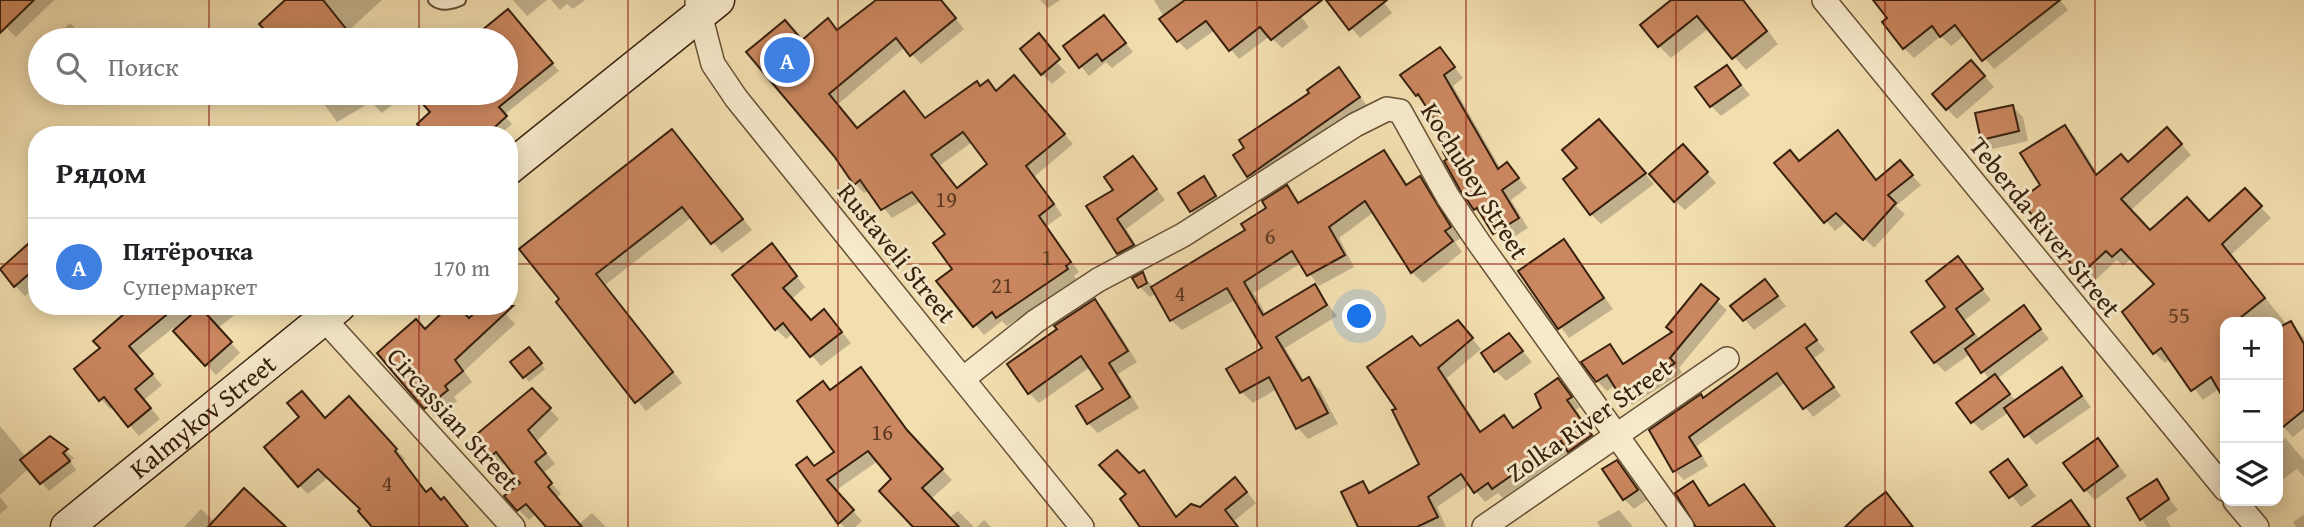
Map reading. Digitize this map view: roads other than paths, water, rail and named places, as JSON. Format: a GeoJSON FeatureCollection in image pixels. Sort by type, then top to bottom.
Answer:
{"type":"FeatureCollection","features":[{"type":"Feature","properties":{"kind":"street","name":"Teberda River Street"},"geometry":{"type":"LineString","coordinates":[[1824,0],[2220,483]]}},
{"type":"Feature","properties":{"kind":"street"},"geometry":{"type":"LineString","coordinates":[[518,161],[705,5]]}},
{"type":"Feature","properties":{"kind":"street","name":"Rustaveli Street"},"geometry":{"type":"LineString","coordinates":[[705,5],[713,64],[737,98],[883,283],[964,378],[1082,527]]}},
{"type":"Feature","properties":{"kind":"street","name":"Kochubey Street"},"geometry":{"type":"LineString","coordinates":[[964,378],[1036,321],[1098,280],[1183,235],[1355,124],[1387,109],[1401,111],[1448,197],[1546,339],[1682,527]]}},
{"type":"Feature","properties":{"kind":"street","name":"Kalmykov Street"},"geometry":{"type":"LineString","coordinates":[[67,527],[328,315]]}},
{"type":"Feature","properties":{"kind":"street","name":"Circassian Street"},"geometry":{"type":"LineString","coordinates":[[335,315],[513,527]]}},
{"type":"Feature","properties":{"kind":"street","name":"Zolka River Street"},"geometry":{"type":"LineString","coordinates":[[1484,527],[1727,359]]}},
{"type":"Feature","properties":{"kind":"street"},"geometry":{"type":"LineString","coordinates":[[2239,506],[2257,527]]}},
{"type":"Feature","properties":{"kind":"lane"},"geometry":{"type":"LineString","coordinates":[[434,0],[448,4],[460,0]]}},
{"type":"Feature","properties":{"kind":"place","name":"Пятёрочка"},"geometry":{"type":"Point","coordinates":[787,60]}}]}
